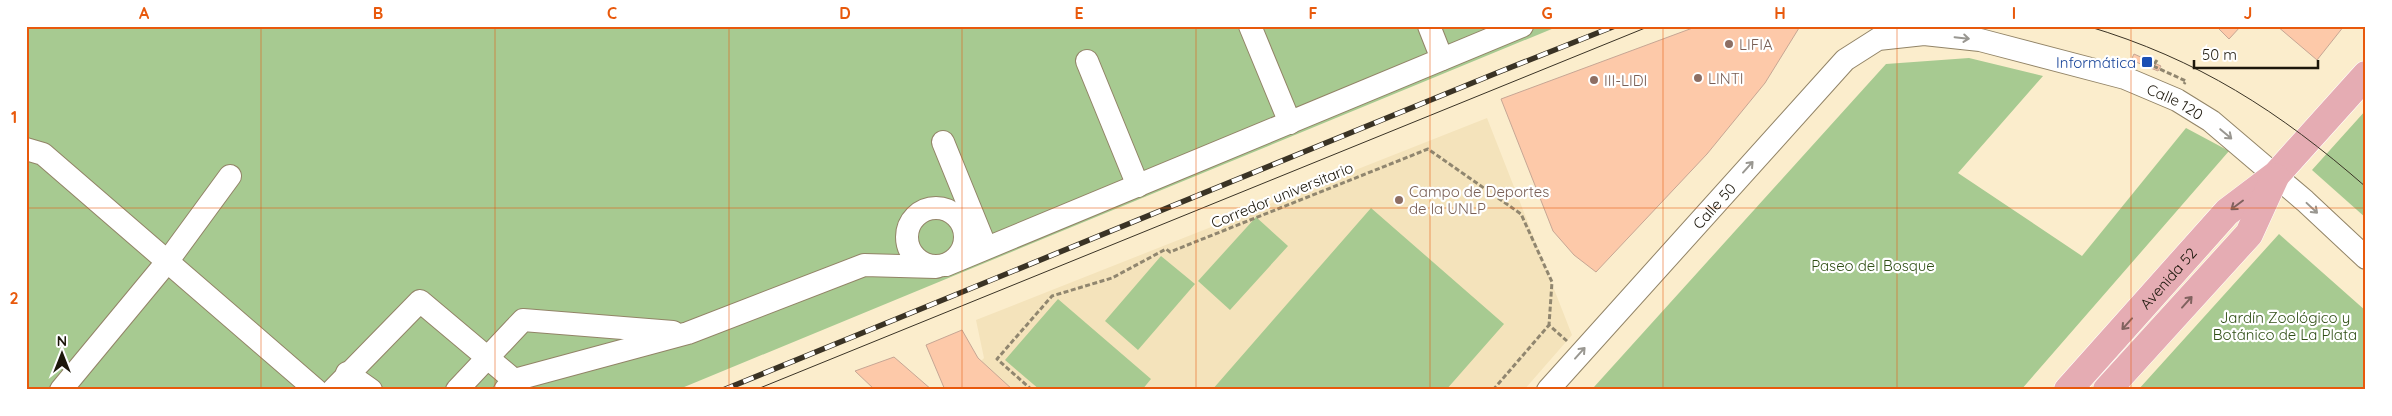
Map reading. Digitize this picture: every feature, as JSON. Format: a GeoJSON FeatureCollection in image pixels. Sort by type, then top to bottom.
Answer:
{"type":"FeatureCollection","features":[{"type":"Feature","properties":{"kind":"main road","name":"Avenida 52"},"geometry":{"type":"LineString","coordinates":[[2068,390],[2228,212],[2276,175],[2366,75]]}},
{"type":"Feature","properties":{"kind":"main road","name":"Avenida 52"},"geometry":{"type":"LineString","coordinates":[[2107,390],[2249,234],[2276,175]]}},
{"type":"Feature","properties":{"kind":"street"},"geometry":{"type":"LineString","coordinates":[[1250,26],[1290,123]]}},
{"type":"Feature","properties":{"kind":"street"},"geometry":{"type":"LineString","coordinates":[[1429,26],[1442,59]]}},
{"type":"Feature","properties":{"kind":"street"},"geometry":{"type":"LineString","coordinates":[[333,390],[420,301],[487,357],[510,385],[688,333],[864,265],[941,266],[1522,26]]}},
{"type":"Feature","properties":{"kind":"street","name":"Calle 120"},"geometry":{"type":"LineString","coordinates":[[1878,32],[1924,34],[1980,40],[2125,78],[2176,100],[2211,121],[2276,175],[2366,258]]}},
{"type":"Feature","properties":{"kind":"street","name":"Calle 50"},"geometry":{"type":"LineString","coordinates":[[1548,390],[1845,60],[1878,32]]}},
{"type":"Feature","properties":{"kind":"street"},"geometry":{"type":"LineString","coordinates":[[1087,61],[1138,186]]}},
{"type":"Feature","properties":{"kind":"street"},"geometry":{"type":"LineString","coordinates":[[943,142],[986,248]]}},
{"type":"Feature","properties":{"kind":"street"},"geometry":{"type":"LineString","coordinates":[[26,149],[43,154],[316,390]]}},
{"type":"Feature","properties":{"kind":"street"},"geometry":{"type":"LineString","coordinates":[[67,388],[167,262],[230,176]]}},
{"type":"Feature","properties":{"kind":"street"},"geometry":{"type":"LineString","coordinates":[[896,266],[903,253],[907,233],[910,223],[925,210],[934,208],[952,213],[958,219],[965,236],[960,253],[941,266],[926,265],[917,260],[909,248],[907,233]]}},
{"type":"Feature","properties":{"kind":"street"},"geometry":{"type":"LineString","coordinates":[[458,390],[523,320],[688,333]]}},
{"type":"Feature","properties":{"kind":"street"},"geometry":{"type":"LineString","coordinates":[[348,373],[371,390]]}},
{"type":"Feature","properties":{"kind":"path","name":"Corredor universitario"},"geometry":{"type":"LineString","coordinates":[[1032,390],[997,359],[1052,296],[1112,278],[1166,249],[1170,252],[1428,149],[1521,214],[1552,282],[1549,325]]}},
{"type":"Feature","properties":{"kind":"path"},"geometry":{"type":"LineString","coordinates":[[1493,390],[1549,325],[1581,353]]}},
{"type":"Feature","properties":{"kind":"shaded area","name":"Campo de Deportes de la UNLP"},"geometry":{"type":"Polygon","coordinates":[[[1487,118],[1572,335],[1524,390],[953,390],[984,358],[976,320],[1487,118]]]}},
{"type":"Feature","properties":{"kind":"green space"},"geometry":{"type":"Polygon","coordinates":[[[26,26],[1559,26],[677,390],[26,390],[26,26]]]}},
{"type":"Feature","properties":{"kind":"green space","name":"Paseo del Bosque"},"geometry":{"type":"Polygon","coordinates":[[[1969,58],[2043,76],[1958,173],[2082,256],[2186,128],[2229,151],[2021,390],[1597,390],[1594,387],[1886,64],[1969,58]]]}},
{"type":"Feature","properties":{"kind":"green space"},"geometry":{"type":"Polygon","coordinates":[[[2366,110],[2366,218],[2312,170],[2366,110]]]}},
{"type":"Feature","properties":{"kind":"green space"},"geometry":{"type":"Polygon","coordinates":[[[1371,208],[1504,324],[1446,390],[1212,390],[1371,208]]]}},
{"type":"Feature","properties":{"kind":"green space"},"geometry":{"type":"Polygon","coordinates":[[[1256,217],[1288,246],[1230,310],[1198,281],[1256,217]]]}},
{"type":"Feature","properties":{"kind":"green space","name":"Jardín Zoológico y Botánico de La Plata"},"geometry":{"type":"Polygon","coordinates":[[[2279,234],[2366,311],[2366,390],[2138,390],[2279,234]]]}},
{"type":"Feature","properties":{"kind":"green space"},"geometry":{"type":"Polygon","coordinates":[[[1161,256],[1195,284],[1138,350],[1105,321],[1161,256]]]}},
{"type":"Feature","properties":{"kind":"green space"},"geometry":{"type":"Polygon","coordinates":[[[1058,299],[1151,379],[1142,390],[1040,390],[1005,360],[1058,299]]]}},
{"type":"Feature","properties":{"kind":"building"},"geometry":{"type":"Polygon","coordinates":[[[1698,26],[1799,28],[1765,83],[1707,154],[1596,272],[1574,255],[1553,231],[1501,99],[1698,26]]]}},
{"type":"Feature","properties":{"kind":"building"},"geometry":{"type":"Polygon","coordinates":[[[2216,26],[2241,26],[2229,39],[2216,26]]]}},
{"type":"Feature","properties":{"kind":"building"},"geometry":{"type":"Polygon","coordinates":[[[2277,26],[2344,26],[2317,60],[2277,26]]]}},
{"type":"Feature","properties":{"kind":"building"},"geometry":{"type":"Polygon","coordinates":[[[2134,54],[2161,66],[2158,71],[2131,60],[2134,54]]]}},
{"type":"Feature","properties":{"kind":"building"},"geometry":{"type":"Polygon","coordinates":[[[962,330],[978,358],[1013,390],[945,390],[926,345],[962,330]]]}},
{"type":"Feature","properties":{"kind":"building"},"geometry":{"type":"Polygon","coordinates":[[[894,357],[932,390],[875,390],[855,371],[894,357]]]}},
{"type":"Feature","properties":{"kind":"tram line"},"geometry":{"type":"LineString","coordinates":[[755,390],[1650,26]]}},
{"type":"Feature","properties":{"kind":"tram line"},"geometry":{"type":"LineString","coordinates":[[2087,26],[2165,54],[2236,90],[2301,134],[2366,187]]}},
{"type":"Feature","properties":{"kind":"railway"},"geometry":{"type":"LineString","coordinates":[[723,390],[1615,26]]}},
{"type":"Feature","properties":{"kind":"place","name":"LIFIA"},"geometry":{"type":"Point","coordinates":[1729,44]}},
{"type":"Feature","properties":{"kind":"place","name":"Informática"},"geometry":{"type":"Point","coordinates":[2147,62]}},
{"type":"Feature","properties":{"kind":"place","name":"LINTI"},"geometry":{"type":"Point","coordinates":[1698,78]}},
{"type":"Feature","properties":{"kind":"place","name":"III-LIDI"},"geometry":{"type":"Point","coordinates":[1594,80]}},
{"type":"Feature","properties":{"kind":"place","name":"Campo de Deportes de la UNLP"},"geometry":{"type":"Point","coordinates":[1399,200]}}]}
